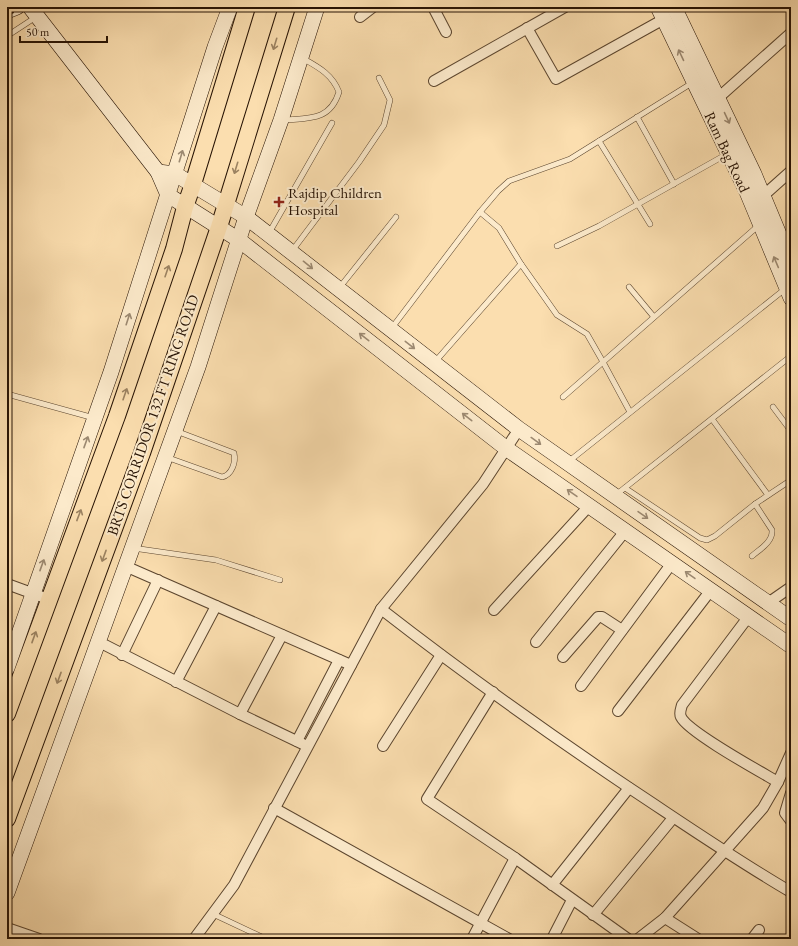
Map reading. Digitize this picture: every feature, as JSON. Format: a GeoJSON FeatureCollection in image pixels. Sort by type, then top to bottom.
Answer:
{"type":"FeatureCollection","features":[{"type":"Feature","properties":{"kind":"main road"},"geometry":{"type":"LineString","coordinates":[[7,714],[48,599],[117,416],[174,249],[185,207],[247,7]]}},
{"type":"Feature","properties":{"kind":"main road","name":"BRTS CORRIDOR 132 FT RING ROAD"},"geometry":{"type":"LineString","coordinates":[[7,819],[142,453],[219,227],[287,7]]}},
{"type":"Feature","properties":{"kind":"street"},"geometry":{"type":"LineString","coordinates":[[7,11],[17,7]]}},
{"type":"Feature","properties":{"kind":"street"},"geometry":{"type":"LineString","coordinates":[[7,668],[32,593],[95,418],[230,7]]}},
{"type":"Feature","properties":{"kind":"street"},"geometry":{"type":"LineString","coordinates":[[7,893],[166,457],[246,217],[281,120],[317,7]]}},
{"type":"Feature","properties":{"kind":"street"},"geometry":{"type":"LineString","coordinates":[[360,17],[373,7]]}},
{"type":"Feature","properties":{"kind":"street"},"geometry":{"type":"LineString","coordinates":[[433,7],[446,32]]}},
{"type":"Feature","properties":{"kind":"street"},"geometry":{"type":"LineString","coordinates":[[434,81],[565,7]]}},
{"type":"Feature","properties":{"kind":"street","name":"Ram Bag Road"},"geometry":{"type":"LineString","coordinates":[[674,7],[763,196],[791,263]]}},
{"type":"Feature","properties":{"kind":"street"},"geometry":{"type":"LineString","coordinates":[[33,12],[158,172],[168,195],[239,240],[507,449],[590,505],[791,646]]}},
{"type":"Feature","properties":{"kind":"street"},"geometry":{"type":"LineString","coordinates":[[527,28],[556,79],[661,13]]}},
{"type":"Feature","properties":{"kind":"street","name":"Ram Bag Road"},"geometry":{"type":"LineString","coordinates":[[661,13],[728,153],[789,293]]}},
{"type":"Feature","properties":{"kind":"street"},"geometry":{"type":"LineString","coordinates":[[718,98],[791,33]]}},
{"type":"Feature","properties":{"kind":"street"},"geometry":{"type":"LineString","coordinates":[[763,196],[791,171]]}},
{"type":"Feature","properties":{"kind":"street"},"geometry":{"type":"LineString","coordinates":[[158,172],[175,174],[246,217],[519,428],[567,463],[620,492],[791,619]]}},
{"type":"Feature","properties":{"kind":"street"},"geometry":{"type":"LineString","coordinates":[[194,939],[234,885],[381,609],[483,484],[507,449],[519,428]]}},
{"type":"Feature","properties":{"kind":"street"},"geometry":{"type":"LineString","coordinates":[[494,610],[590,505]]}},
{"type":"Feature","properties":{"kind":"street"},"geometry":{"type":"LineString","coordinates":[[536,642],[626,530]]}},
{"type":"Feature","properties":{"kind":"street"},"geometry":{"type":"LineString","coordinates":[[581,686],[672,563]]}},
{"type":"Feature","properties":{"kind":"street"},"geometry":{"type":"LineString","coordinates":[[125,566],[351,665]]}},
{"type":"Feature","properties":{"kind":"street"},"geometry":{"type":"LineString","coordinates":[[122,655],[158,580]]}},
{"type":"Feature","properties":{"kind":"street"},"geometry":{"type":"LineString","coordinates":[[7,584],[48,599]]}},
{"type":"Feature","properties":{"kind":"street"},"geometry":{"type":"LineString","coordinates":[[768,603],[791,587]]}},
{"type":"Feature","properties":{"kind":"street"},"geometry":{"type":"LineString","coordinates":[[618,711],[711,590]]}},
{"type":"Feature","properties":{"kind":"street"},"geometry":{"type":"LineString","coordinates":[[176,682],[216,606]]}},
{"type":"Feature","properties":{"kind":"street"},"geometry":{"type":"LineString","coordinates":[[381,609],[441,655],[629,788],[724,851],[791,892]]}},
{"type":"Feature","properties":{"kind":"street"},"geometry":{"type":"LineString","coordinates":[[749,616],[682,706],[680,712],[681,717],[693,730],[778,782]]}},
{"type":"Feature","properties":{"kind":"street"},"geometry":{"type":"LineString","coordinates":[[563,657],[598,617],[602,617],[622,630]]}},
{"type":"Feature","properties":{"kind":"street"},"geometry":{"type":"LineString","coordinates":[[240,714],[282,635]]}},
{"type":"Feature","properties":{"kind":"street"},"geometry":{"type":"LineString","coordinates":[[105,645],[122,655],[307,746]]}},
{"type":"Feature","properties":{"kind":"street"},"geometry":{"type":"LineString","coordinates":[[383,746],[441,655]]}},
{"type":"Feature","properties":{"kind":"street"},"geometry":{"type":"LineString","coordinates":[[297,741],[339,660]]}},
{"type":"Feature","properties":{"kind":"street"},"geometry":{"type":"LineString","coordinates":[[493,692],[427,799],[515,858],[628,939]]}},
{"type":"Feature","properties":{"kind":"street"},"geometry":{"type":"LineString","coordinates":[[638,939],[665,918],[763,808],[791,756]]}},
{"type":"Feature","properties":{"kind":"street"},"geometry":{"type":"LineString","coordinates":[[552,885],[629,788]]}},
{"type":"Feature","properties":{"kind":"street"},"geometry":{"type":"LineString","coordinates":[[791,793],[785,813],[791,821]]}},
{"type":"Feature","properties":{"kind":"street"},"geometry":{"type":"LineString","coordinates":[[274,808],[509,939]]}},
{"type":"Feature","properties":{"kind":"street"},"geometry":{"type":"LineString","coordinates":[[593,915],[673,818]]}},
{"type":"Feature","properties":{"kind":"street"},"geometry":{"type":"LineString","coordinates":[[472,939],[515,858]]}},
{"type":"Feature","properties":{"kind":"street"},"geometry":{"type":"LineString","coordinates":[[552,939],[572,900]]}},
{"type":"Feature","properties":{"kind":"street"},"geometry":{"type":"LineString","coordinates":[[665,918],[698,939]]}},
{"type":"Feature","properties":{"kind":"street"},"geometry":{"type":"LineString","coordinates":[[7,928],[39,939]]}},
{"type":"Feature","properties":{"kind":"street"},"geometry":{"type":"LineString","coordinates":[[752,939],[759,930]]}},
{"type":"Feature","properties":{"kind":"lane"},"geometry":{"type":"LineString","coordinates":[[7,36],[33,12]]}},
{"type":"Feature","properties":{"kind":"lane"},"geometry":{"type":"LineString","coordinates":[[281,120],[317,117],[325,113],[337,98],[338,92],[332,79],[325,72],[301,57]]}},
{"type":"Feature","properties":{"kind":"lane"},"geometry":{"type":"LineString","coordinates":[[291,252],[360,162],[384,125],[390,100],[379,78]]}},
{"type":"Feature","properties":{"kind":"lane"},"geometry":{"type":"LineString","coordinates":[[390,329],[480,212],[498,191],[509,181],[570,159],[694,82]]}},
{"type":"Feature","properties":{"kind":"lane"},"geometry":{"type":"LineString","coordinates":[[638,117],[674,184]]}},
{"type":"Feature","properties":{"kind":"lane"},"geometry":{"type":"LineString","coordinates":[[268,234],[332,123]]}},
{"type":"Feature","properties":{"kind":"lane"},"geometry":{"type":"LineString","coordinates":[[599,141],[650,224]]}},
{"type":"Feature","properties":{"kind":"lane"},"geometry":{"type":"LineString","coordinates":[[557,246],[638,204],[728,153]]}},
{"type":"Feature","properties":{"kind":"lane"},"geometry":{"type":"LineString","coordinates":[[480,212],[499,228],[521,264],[557,315],[587,334],[630,412]]}},
{"type":"Feature","properties":{"kind":"lane"},"geometry":{"type":"LineString","coordinates":[[338,289],[396,218]]}},
{"type":"Feature","properties":{"kind":"lane"},"geometry":{"type":"LineString","coordinates":[[563,397],[760,224]]}},
{"type":"Feature","properties":{"kind":"lane"},"geometry":{"type":"LineString","coordinates":[[434,363],[521,264]]}},
{"type":"Feature","properties":{"kind":"lane"},"geometry":{"type":"LineString","coordinates":[[630,287],[654,317]]}},
{"type":"Feature","properties":{"kind":"lane"},"geometry":{"type":"LineString","coordinates":[[567,463],[630,412],[789,293]]}},
{"type":"Feature","properties":{"kind":"lane"},"geometry":{"type":"LineString","coordinates":[[791,356],[620,492],[700,538],[707,540],[715,536],[755,504],[791,480]]}},
{"type":"Feature","properties":{"kind":"lane"},"geometry":{"type":"LineString","coordinates":[[7,394],[95,418]]}},
{"type":"Feature","properties":{"kind":"lane"},"geometry":{"type":"LineString","coordinates":[[773,407],[791,432]]}},
{"type":"Feature","properties":{"kind":"lane"},"geometry":{"type":"LineString","coordinates":[[712,419],[768,495]]}},
{"type":"Feature","properties":{"kind":"lane"},"geometry":{"type":"LineString","coordinates":[[166,457],[222,477],[227,476],[230,473],[235,457],[234,453],[175,431]]}},
{"type":"Feature","properties":{"kind":"lane"},"geometry":{"type":"LineString","coordinates":[[752,556],[770,540],[772,534],[772,530],[755,504]]}},
{"type":"Feature","properties":{"kind":"lane"},"geometry":{"type":"LineString","coordinates":[[132,548],[216,560],[280,580]]}},
{"type":"Feature","properties":{"kind":"lane"},"geometry":{"type":"LineString","coordinates":[[213,914],[266,939]]}},
{"type":"Feature","properties":{"kind":"railway"},"geometry":{"type":"LineString","coordinates":[[7,14],[26,7]]}},
{"type":"Feature","properties":{"kind":"place","name":"Rajdip Children Hospital"},"geometry":{"type":"Point","coordinates":[279,202]}}]}
